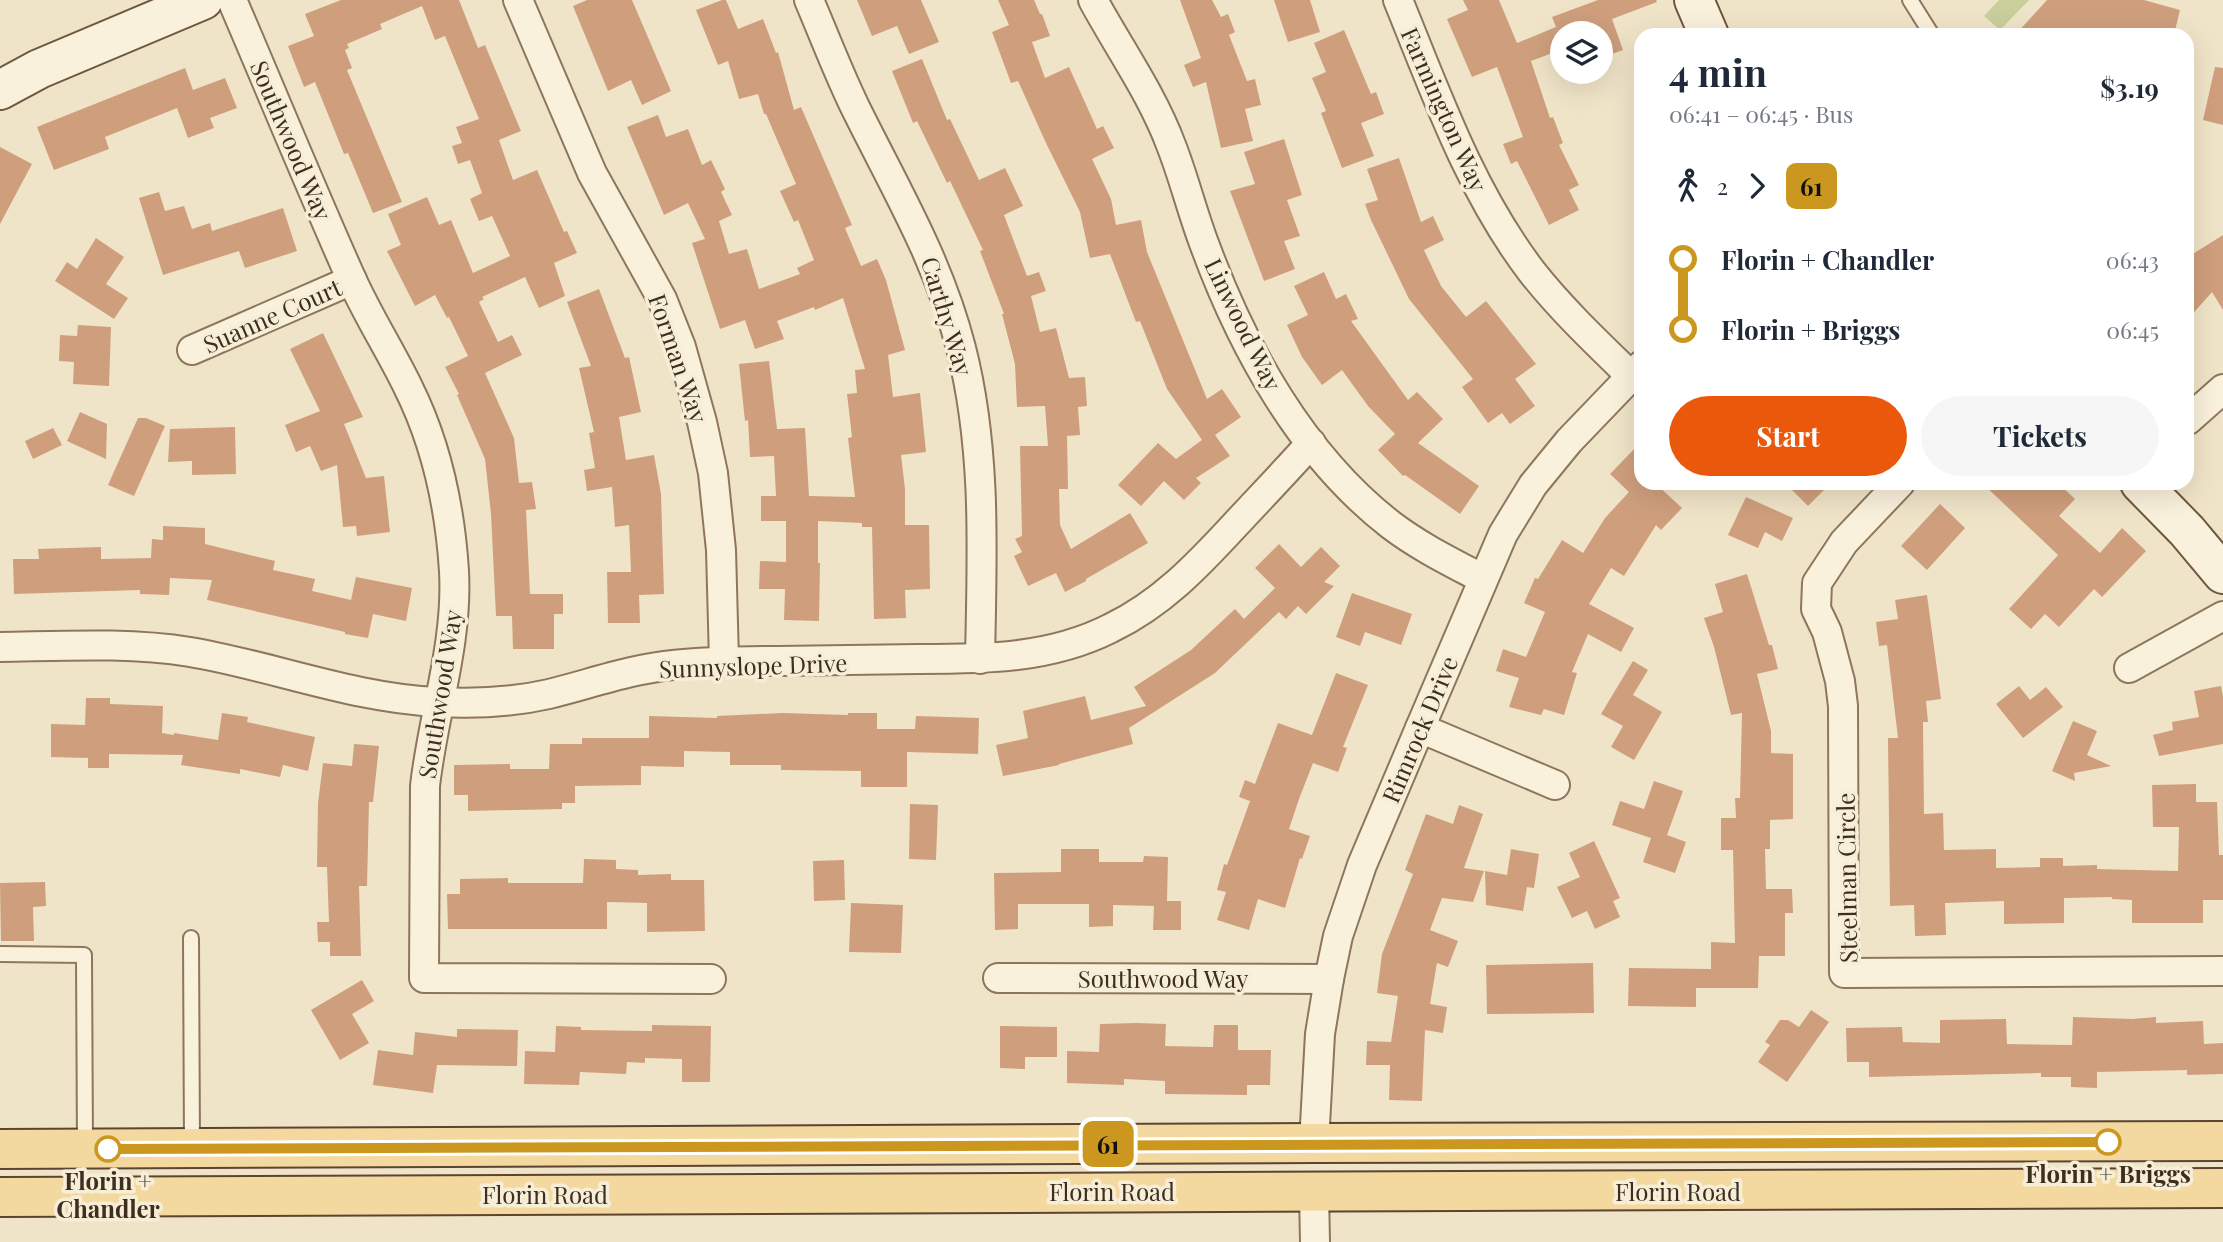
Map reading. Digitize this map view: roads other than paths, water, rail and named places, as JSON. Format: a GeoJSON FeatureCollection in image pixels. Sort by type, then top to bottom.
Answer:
{"type":"FeatureCollection","features":[{"type":"Feature","properties":{"kind":"main road","name":"Florin Road"},"geometry":{"type":"LineString","coordinates":[[0,1149],[2223,1142]]}},
{"type":"Feature","properties":{"kind":"main road"},"geometry":{"type":"LineString","coordinates":[[1244,1191],[1314,1143]]}},
{"type":"Feature","properties":{"kind":"main road"},"geometry":{"type":"LineString","coordinates":[[1314,1192],[1380,1143]]}},
{"type":"Feature","properties":{"kind":"main road","name":"Florin Road"},"geometry":{"type":"LineString","coordinates":[[0,1197],[2223,1188]]}},
{"type":"Feature","properties":{"kind":"street"},"geometry":{"type":"LineString","coordinates":[[0,90],[38,69],[203,0]]}},
{"type":"Feature","properties":{"kind":"street","name":"Southwood Way"},"geometry":{"type":"LineString","coordinates":[[232,0],[352,280],[408,388],[432,447],[447,509],[454,574],[454,606],[447,670],[428,758],[425,786],[424,978],[711,979]]}},
{"type":"Feature","properties":{"kind":"street","name":"Forman Way"},"geometry":{"type":"LineString","coordinates":[[517,0],[592,173],[662,299],[681,347],[713,473],[721,550],[724,662]]}},
{"type":"Feature","properties":{"kind":"street","name":"Carthy Way"},"geometry":{"type":"LineString","coordinates":[[809,0],[855,106],[928,250],[961,348],[975,416],[981,485],[980,659]]}},
{"type":"Feature","properties":{"kind":"street","name":"Linwood Way"},"geometry":{"type":"LineString","coordinates":[[1093,0],[1149,96],[1171,144],[1204,244],[1236,318],[1273,388],[1311,443],[1348,486],[1390,524],[1437,555],[1483,579]]}},
{"type":"Feature","properties":{"kind":"street","name":"Farmington Way"},"geometry":{"type":"LineString","coordinates":[[1398,0],[1462,157],[1513,245],[1577,324],[1634,369]]}},
{"type":"Feature","properties":{"kind":"street"},"geometry":{"type":"LineString","coordinates":[[1694,0],[1706,28]]}},
{"type":"Feature","properties":{"kind":"street","name":"Suanne Court"},"geometry":{"type":"LineString","coordinates":[[192,350],[352,280]]}},
{"type":"Feature","properties":{"kind":"street","name":"Rimrock Drive"},"geometry":{"type":"LineString","coordinates":[[1314,1143],[1320,1034],[1329,979],[1338,936],[1362,865],[1503,534],[1533,485],[1569,441],[1634,373]]}},
{"type":"Feature","properties":{"kind":"street"},"geometry":{"type":"LineString","coordinates":[[2194,415],[2223,389]]}},
{"type":"Feature","properties":{"kind":"street","name":"Sunnyslope Drive"},"geometry":{"type":"LineString","coordinates":[[0,647],[119,646],[188,652],[255,665],[342,690],[394,699],[439,702],[492,701],[545,695],[673,665],[1008,658],[1060,648],[1109,629],[1143,610],[1195,568],[1311,443]]}},
{"type":"Feature","properties":{"kind":"street","name":"Steelman Circle"},"geometry":{"type":"LineString","coordinates":[[1893,490],[1844,542],[1817,583],[1816,608],[1827,632],[1840,681],[1843,706],[1844,974],[2223,971]]}},
{"type":"Feature","properties":{"kind":"street"},"geometry":{"type":"LineString","coordinates":[[2147,490],[2188,531],[2223,574]]}},
{"type":"Feature","properties":{"kind":"street"},"geometry":{"type":"LineString","coordinates":[[2129,668],[2223,616]]}},
{"type":"Feature","properties":{"kind":"street"},"geometry":{"type":"LineString","coordinates":[[1420,728],[1555,785]]}},
{"type":"Feature","properties":{"kind":"street","name":"Southwood Way"},"geometry":{"type":"LineString","coordinates":[[998,978],[1329,979]]}},
{"type":"Feature","properties":{"kind":"street"},"geometry":{"type":"LineString","coordinates":[[1314,1192],[1315,1242]]}},
{"type":"Feature","properties":{"kind":"lane"},"geometry":{"type":"LineString","coordinates":[[1910,0],[1928,28]]}},
{"type":"Feature","properties":{"kind":"lane"},"geometry":{"type":"LineString","coordinates":[[191,938],[192,1148]]}},
{"type":"Feature","properties":{"kind":"lane"},"geometry":{"type":"LineString","coordinates":[[0,954],[84,955],[85,1149]]}},
{"type":"Feature","properties":{"kind":"place","name":"Florin + Briggs"},"geometry":{"type":"Point","coordinates":[2108,1142]}},
{"type":"Feature","properties":{"kind":"place","name":"Florin + Chandler"},"geometry":{"type":"Point","coordinates":[108,1149]}}]}
